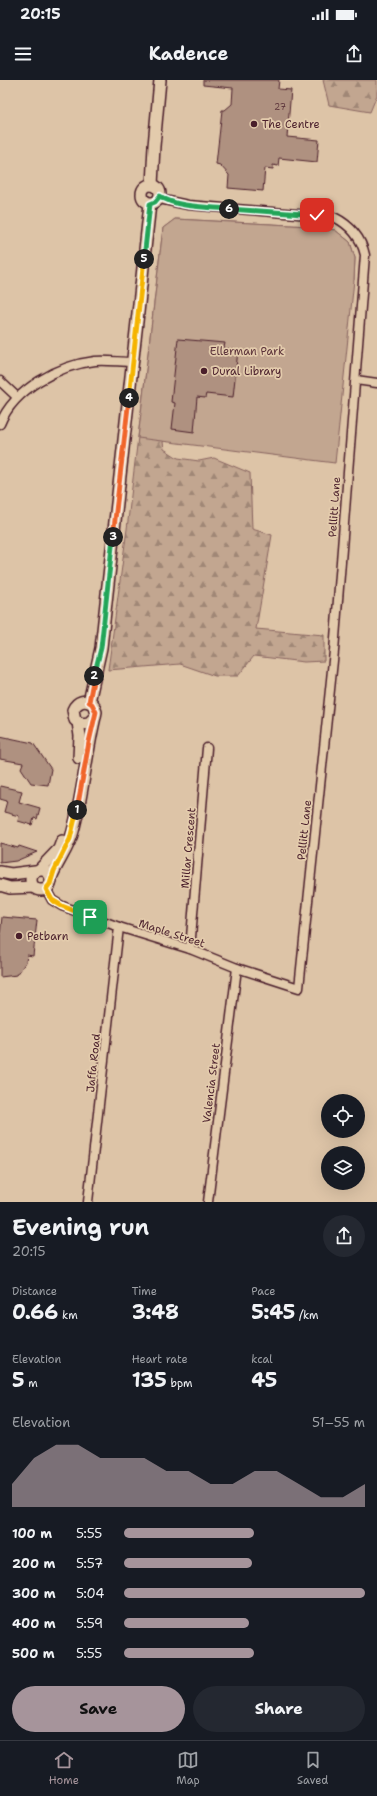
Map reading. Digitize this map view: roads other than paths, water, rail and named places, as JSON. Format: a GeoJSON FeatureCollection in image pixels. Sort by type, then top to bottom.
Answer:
{"type":"FeatureCollection","features":[{"type":"Feature","properties":{"kind":"main road"},"geometry":{"type":"LineString","coordinates":[[152,185],[160,80]]}},
{"type":"Feature","properties":{"kind":"main road"},"geometry":{"type":"LineString","coordinates":[[150,204],[155,202],[160,196],[157,188],[152,185]]}},
{"type":"Feature","properties":{"kind":"main road"},"geometry":{"type":"LineString","coordinates":[[150,204],[142,199],[141,193],[144,188],[152,185]]}},
{"type":"Feature","properties":{"kind":"main road"},"geometry":{"type":"LineString","coordinates":[[89,702],[101,648],[150,204]]}},
{"type":"Feature","properties":{"kind":"main road"},"geometry":{"type":"LineString","coordinates":[[0,885],[10,888],[34,887],[40,890],[46,889],[50,884],[51,878],[66,850],[73,830],[95,717],[95,708],[89,702],[82,701],[74,707],[72,713],[78,722],[81,749],[66,832],[59,849],[31,879],[34,887]]}},
{"type":"Feature","properties":{"kind":"main road"},"geometry":{"type":"LineString","coordinates":[[78,722],[85,724],[89,723],[95,717]]}},
{"type":"Feature","properties":{"kind":"main road"},"geometry":{"type":"LineString","coordinates":[[0,872],[11,874],[45,870],[51,878]]}},
{"type":"Feature","properties":{"kind":"street","name":"Pellitt Lane"},"geometry":{"type":"LineString","coordinates":[[160,196],[164,200],[188,205],[334,217],[345,222],[355,233],[360,240],[365,255],[334,651],[298,988]]}},
{"type":"Feature","properties":{"kind":"street"},"geometry":{"type":"LineString","coordinates":[[0,424],[6,412],[17,397],[39,380],[73,366],[96,361],[132,362]]}},
{"type":"Feature","properties":{"kind":"street"},"geometry":{"type":"LineString","coordinates":[[356,380],[377,383]]}},
{"type":"Feature","properties":{"kind":"street"},"geometry":{"type":"LineString","coordinates":[[0,381],[17,397]]}},
{"type":"Feature","properties":{"kind":"street","name":"Millar Crescent"},"geometry":{"type":"LineString","coordinates":[[190,949],[207,748]]}},
{"type":"Feature","properties":{"kind":"street","name":"Maple Street"},"geometry":{"type":"LineString","coordinates":[[46,889],[52,900],[62,906],[119,927],[190,949],[237,968],[298,988]]}},
{"type":"Feature","properties":{"kind":"street","name":"Jaffa Road"},"geometry":{"type":"LineString","coordinates":[[88,1202],[119,927]]}},
{"type":"Feature","properties":{"kind":"street","name":"Valencia Street"},"geometry":{"type":"LineString","coordinates":[[208,1202],[237,968]]}},
{"type":"Feature","properties":{"kind":"place","name":"The Centre"},"geometry":{"type":"Point","coordinates":[254,124]}},
{"type":"Feature","properties":{"kind":"place","name":"Dural Library"},"geometry":{"type":"Point","coordinates":[204,371]}},
{"type":"Feature","properties":{"kind":"place","name":"Petbarn"},"geometry":{"type":"Point","coordinates":[19,936]}},
{"type":"Feature","properties":{"kind":"park label","name":"Ellerman Park"},"geometry":{"type":"Point","coordinates":[247,351]}}]}
